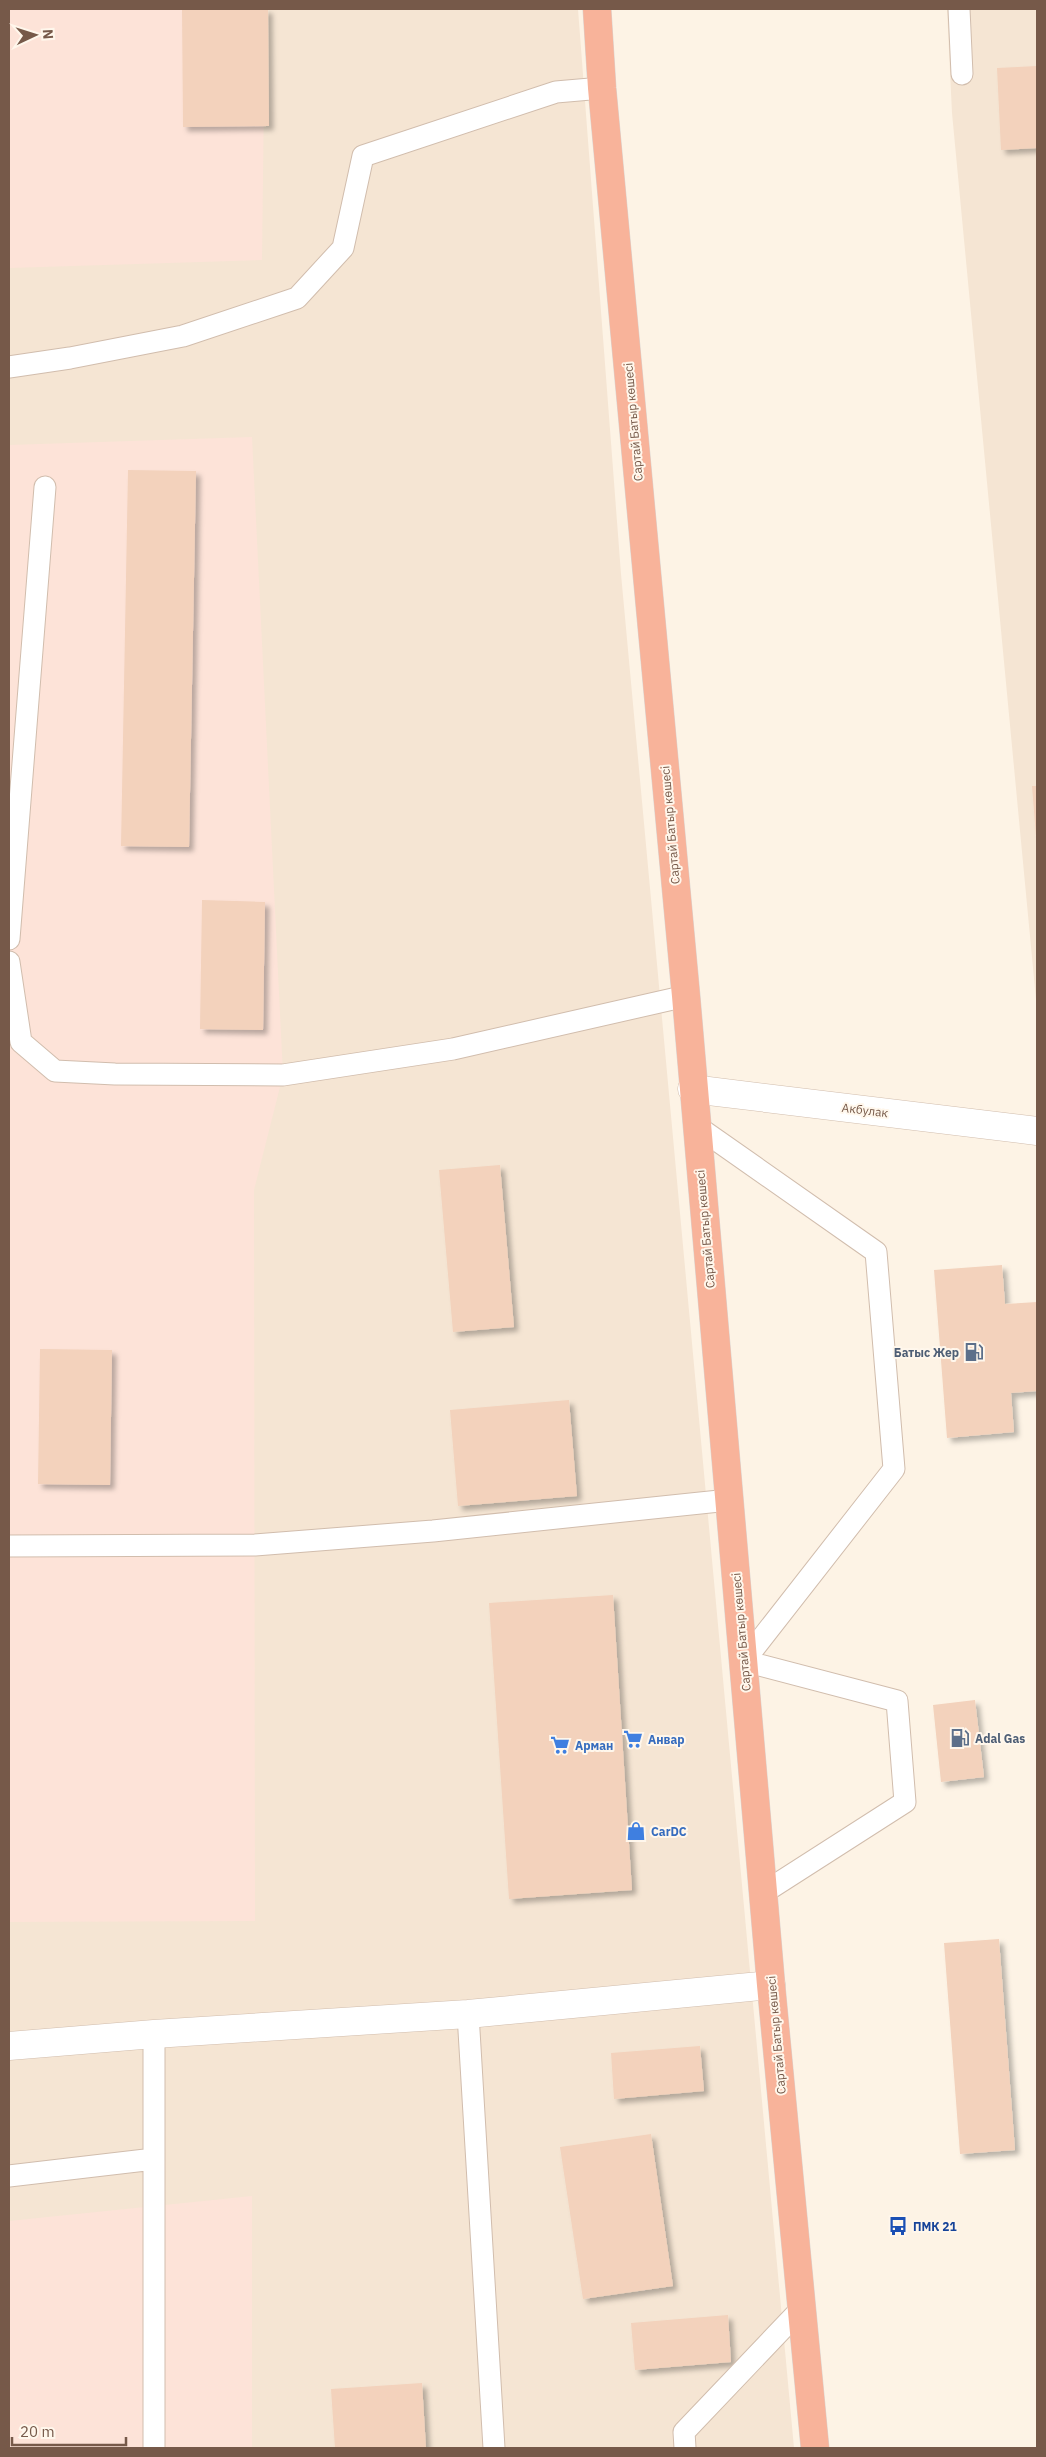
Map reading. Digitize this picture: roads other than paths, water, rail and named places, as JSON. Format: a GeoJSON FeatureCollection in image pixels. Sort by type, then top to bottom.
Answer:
{"type":"FeatureCollection","features":[{"type":"Feature","properties":{"kind":"highway","name":"Сартай Батыр көшесі"},"geometry":{"type":"LineString","coordinates":[[597,9],[602,88],[686,996],[695,1125],[744,1661],[771,1985],[815,2448]]}},
{"type":"Feature","properties":{"kind":"street","name":"Акбулак"},"geometry":{"type":"LineString","coordinates":[[692,1089],[1037,1131]]}},
{"type":"Feature","properties":{"kind":"street"},"geometry":{"type":"LineString","coordinates":[[9,2046],[154,2034],[468,2014],[771,1985]]}},
{"type":"Feature","properties":{"kind":"lane"},"geometry":{"type":"LineString","coordinates":[[959,9],[962,74]]}},
{"type":"Feature","properties":{"kind":"lane"},"geometry":{"type":"LineString","coordinates":[[9,367],[70,358],[183,336],[297,298],[343,248],[363,156],[556,92],[602,88]]}},
{"type":"Feature","properties":{"kind":"lane"},"geometry":{"type":"LineString","coordinates":[[9,939],[45,487]]}},
{"type":"Feature","properties":{"kind":"lane"},"geometry":{"type":"LineString","coordinates":[[9,962],[21,1042],[55,1071],[115,1074],[283,1075],[453,1049],[686,996]]}},
{"type":"Feature","properties":{"kind":"lane"},"geometry":{"type":"LineString","coordinates":[[695,1125],[876,1252],[894,1469],[744,1661],[897,1701],[905,1802],[763,1893]]}},
{"type":"Feature","properties":{"kind":"lane"},"geometry":{"type":"LineString","coordinates":[[9,1546],[255,1545],[433,1531],[729,1500]]}},
{"type":"Feature","properties":{"kind":"lane"},"geometry":{"type":"LineString","coordinates":[[468,2014],[494,2448]]}},
{"type":"Feature","properties":{"kind":"lane"},"geometry":{"type":"LineString","coordinates":[[154,2034],[154,2448]]}},
{"type":"Feature","properties":{"kind":"lane"},"geometry":{"type":"LineString","coordinates":[[9,2176],[154,2159]]}},
{"type":"Feature","properties":{"kind":"lane"},"geometry":{"type":"LineString","coordinates":[[685,2448],[684,2432],[802,2308]]}},
{"type":"Feature","properties":{"kind":"place","name":"Батыс Жер"},"geometry":{"type":"Point","coordinates":[974,1352]}},
{"type":"Feature","properties":{"kind":"place","name":"Adal Gas"},"geometry":{"type":"Point","coordinates":[960,1738]}},
{"type":"Feature","properties":{"kind":"place","name":"Анвар"},"geometry":{"type":"Point","coordinates":[633,1739]}},
{"type":"Feature","properties":{"kind":"place","name":"Арман"},"geometry":{"type":"Point","coordinates":[560,1745]}},
{"type":"Feature","properties":{"kind":"place","name":"CarDC"},"geometry":{"type":"Point","coordinates":[636,1831]}},
{"type":"Feature","properties":{"kind":"place","name":"ПМК 21"},"geometry":{"type":"Point","coordinates":[898,2226]}}]}
